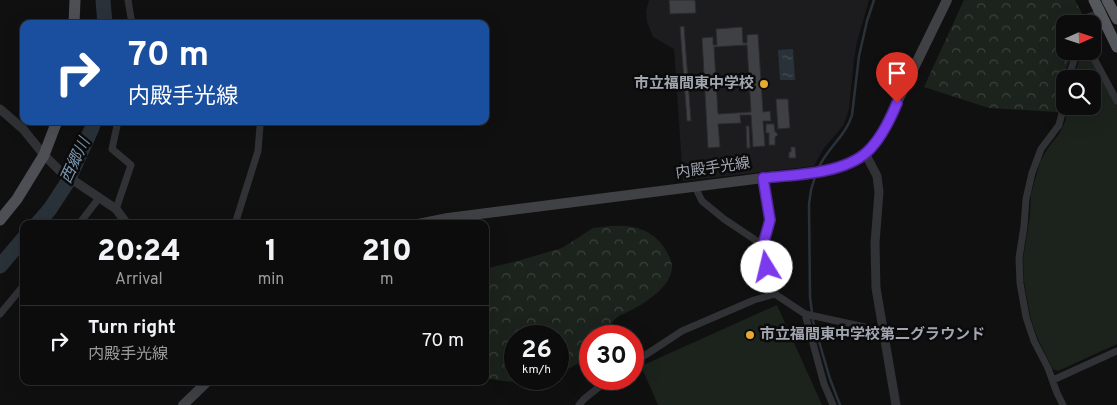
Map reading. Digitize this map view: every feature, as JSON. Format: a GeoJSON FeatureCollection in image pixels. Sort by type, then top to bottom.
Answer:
{"type":"FeatureCollection","features":[{"type":"Feature","properties":{"kind":"highway"},"geometry":{"type":"LineString","coordinates":[[1094,0],[1117,48]]}},
{"type":"Feature","properties":{"kind":"highway"},"geometry":{"type":"LineString","coordinates":[[1107,0],[1117,19]]}},
{"type":"Feature","properties":{"kind":"main road"},"geometry":{"type":"LineString","coordinates":[[74,20],[75,0]]}},
{"type":"Feature","properties":{"kind":"main road","name":"内殿手光線"},"geometry":{"type":"LineString","coordinates":[[438,220],[811,173],[830,170],[847,164],[866,153],[875,143],[890,119],[947,0]]}},
{"type":"Feature","properties":{"kind":"main road"},"geometry":{"type":"LineString","coordinates":[[0,220],[17,199],[44,155],[55,125]]}},
{"type":"Feature","properties":{"kind":"main road"},"geometry":{"type":"LineString","coordinates":[[183,405],[204,385]]}},
{"type":"Feature","properties":{"kind":"street"},"geometry":{"type":"LineString","coordinates":[[128,0],[131,20]]}},
{"type":"Feature","properties":{"kind":"street"},"geometry":{"type":"LineString","coordinates":[[1095,60],[1117,101]]}},
{"type":"Feature","properties":{"kind":"street"},"geometry":{"type":"LineString","coordinates":[[0,109],[23,129],[44,155],[62,172],[116,209],[124,220]]}},
{"type":"Feature","properties":{"kind":"street"},"geometry":{"type":"LineString","coordinates":[[1062,115],[1059,125],[1041,150],[1032,173],[1026,199],[1019,258],[1020,283],[1026,318],[1034,341],[1048,368],[1063,405]]}},
{"type":"Feature","properties":{"kind":"street"},"geometry":{"type":"LineString","coordinates":[[116,209],[131,165],[112,149],[117,125]]}},
{"type":"Feature","properties":{"kind":"street"},"geometry":{"type":"LineString","coordinates":[[236,220],[258,151],[260,126]]}},
{"type":"Feature","properties":{"kind":"street"},"geometry":{"type":"LineString","coordinates":[[866,153],[878,176],[879,192],[875,243],[876,288],[896,405]]}},
{"type":"Feature","properties":{"kind":"street"},"geometry":{"type":"LineString","coordinates":[[763,178],[770,220],[763,245],[775,294],[804,314],[883,331]]}},
{"type":"Feature","properties":{"kind":"street"},"geometry":{"type":"LineString","coordinates":[[695,187],[702,201],[724,219],[763,245]]}},
{"type":"Feature","properties":{"kind":"street"},"geometry":{"type":"LineString","coordinates":[[81,220],[96,196]]}},
{"type":"Feature","properties":{"kind":"street"},"geometry":{"type":"LineString","coordinates":[[0,314],[20,290]]}},
{"type":"Feature","properties":{"kind":"street"},"geometry":{"type":"LineString","coordinates":[[644,356],[682,331],[754,300],[775,294]]}},
{"type":"Feature","properties":{"kind":"street"},"geometry":{"type":"LineString","coordinates":[[804,314],[824,384],[833,405]]}},
{"type":"Feature","properties":{"kind":"street"},"geometry":{"type":"LineString","coordinates":[[1053,380],[1117,351]]}},
{"type":"Feature","properties":{"kind":"street"},"geometry":{"type":"LineString","coordinates":[[579,405],[595,390]]}},
{"type":"Feature","properties":{"kind":"shaded area","name":"市立福間東中学校"},"geometry":{"type":"Polygon","coordinates":[[[649,0],[869,0],[857,42],[849,109],[843,126],[824,148],[814,166],[683,181],[674,49],[653,37],[647,22],[646,11],[649,0]]]}},
{"type":"Feature","properties":{"kind":"green space"},"geometry":{"type":"Polygon","coordinates":[[[964,0],[1075,0],[1083,15],[1056,15],[1056,60],[1069,60],[1066,70],[1056,70],[1056,112],[989,108],[924,87],[964,0]]]}},
{"type":"Feature","properties":{"kind":"green space"},"geometry":{"type":"Polygon","coordinates":[[[1079,60],[1092,60],[1097,70],[1076,70],[1079,60]]]}},
{"type":"Feature","properties":{"kind":"green space"},"geometry":{"type":"Polygon","coordinates":[[[1101,77],[1117,106],[1117,344],[1058,371],[1053,369],[1037,337],[1030,316],[1024,281],[1023,259],[1030,215],[1031,194],[1040,162],[1065,122],[1066,115],[1101,115],[1101,77]]]}},
{"type":"Feature","properties":{"kind":"green space"},"geometry":{"type":"Polygon","coordinates":[[[612,226],[634,227],[647,232],[663,246],[672,264],[671,274],[658,292],[616,318],[610,325],[579,325],[579,363],[569,369],[569,325],[504,325],[504,381],[489,379],[489,268],[562,248],[593,228],[612,226]]]}},
{"type":"Feature","properties":{"kind":"green space","name":"市立福間東中学校第二グラウンド"},"geometry":{"type":"Polygon","coordinates":[[[777,305],[822,405],[658,405],[644,373],[644,365],[777,305]]]}},
{"type":"Feature","properties":{"kind":"water"},"geometry":{"type":"Polygon","coordinates":[[[793,49],[795,80],[780,80],[778,50],[793,49]]]}},
{"type":"Feature","properties":{"kind":"building"},"geometry":{"type":"Polygon","coordinates":[[[669,0],[695,0],[696,13],[670,14],[669,0]]]}},
{"type":"Feature","properties":{"kind":"building"},"geometry":{"type":"Polygon","coordinates":[[[684,26],[691,121],[687,121],[680,27],[684,26]]]}},
{"type":"Feature","properties":{"kind":"building"},"geometry":{"type":"Polygon","coordinates":[[[742,27],[743,43],[747,43],[747,35],[758,34],[763,112],[770,111],[771,121],[763,121],[765,146],[753,147],[751,115],[740,115],[741,123],[718,124],[720,147],[708,148],[702,38],[713,37],[713,45],[717,45],[716,29],[742,27]],[[747,45],[714,47],[718,114],[751,112],[747,45]]]}},
{"type":"Feature","properties":{"kind":"building"},"geometry":{"type":"Polygon","coordinates":[[[776,99],[788,99],[790,128],[778,129],[776,99]]]}},
{"type":"Feature","properties":{"kind":"building"},"geometry":{"type":"Polygon","coordinates":[[[766,124],[774,124],[775,132],[778,135],[775,137],[775,145],[769,145],[769,133],[766,133],[766,124]]]}},
{"type":"Feature","properties":{"kind":"building"},"geometry":{"type":"Polygon","coordinates":[[[746,126],[749,126],[750,148],[747,148],[746,126]]]}},
{"type":"Feature","properties":{"kind":"building"},"geometry":{"type":"Polygon","coordinates":[[[791,147],[795,147],[796,158],[789,158],[791,147]]]}},
{"type":"Feature","properties":{"kind":"waterway","name":"西郷川"},"geometry":{"type":"LineString","coordinates":[[103,0],[105,20]]}},
{"type":"Feature","properties":{"kind":"waterway"},"geometry":{"type":"LineString","coordinates":[[818,169],[849,123],[852,115],[859,56],[874,0]]}},
{"type":"Feature","properties":{"kind":"waterway","name":"西郷川"},"geometry":{"type":"LineString","coordinates":[[40,220],[67,183],[93,125]]}},
{"type":"Feature","properties":{"kind":"waterway"},"geometry":{"type":"LineString","coordinates":[[815,177],[809,204],[810,297],[813,321],[830,379],[840,405]]}},
{"type":"Feature","properties":{"kind":"waterway","name":"西郷川"},"geometry":{"type":"LineString","coordinates":[[0,266],[20,243]]}},
{"type":"Feature","properties":{"kind":"tunnel"},"geometry":{"type":"LineString","coordinates":[[1093,15],[1117,4]]}},
{"type":"Feature","properties":{"kind":"place","name":"市立福間東中学校"},"geometry":{"type":"Point","coordinates":[764,84]}},
{"type":"Feature","properties":{"kind":"place","name":"市立福間東中学校第二グラウンド"},"geometry":{"type":"Point","coordinates":[750,335]}},
{"type":"Feature","properties":{"kind":"route"},"geometry":{"type":"LineString","coordinates":[[767,267],[763,245],[770,220],[763,178],[830,170],[847,164],[866,153],[875,143],[897,103]]}}]}
